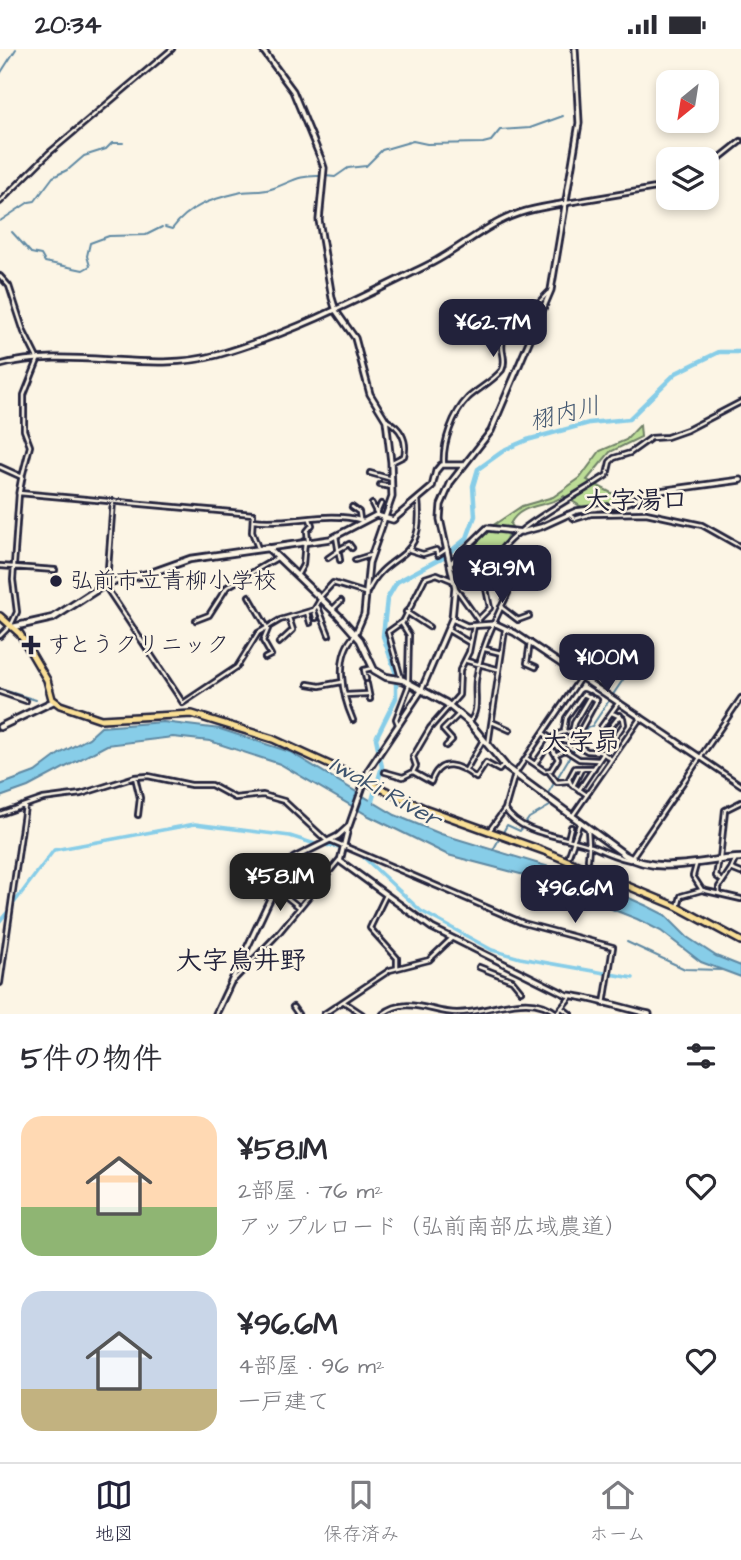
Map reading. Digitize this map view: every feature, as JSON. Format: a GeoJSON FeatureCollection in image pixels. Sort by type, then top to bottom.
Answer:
{"type":"FeatureCollection","features":[{"type":"Feature","properties":{"kind":"main road"},"geometry":{"type":"LineString","coordinates":[[12,626],[53,618],[106,584],[148,575],[190,559],[268,548],[319,599],[334,610],[355,635],[372,668],[409,683],[452,707],[469,722],[505,767],[632,859],[684,866],[738,858]]}},
{"type":"Feature","properties":{"kind":"main road"},"geometry":{"type":"LineString","coordinates":[[0,616],[12,626],[47,680],[54,701]]}},
{"type":"Feature","properties":{"kind":"main road"},"geometry":{"type":"LineString","coordinates":[[0,727],[54,701],[101,719],[178,713],[198,715],[289,745],[424,808],[500,835],[678,907],[741,941]]}},
{"type":"Feature","properties":{"kind":"street"},"geometry":{"type":"LineString","coordinates":[[0,202],[49,153],[172,49]]}},
{"type":"Feature","properties":{"kind":"street"},"geometry":{"type":"LineString","coordinates":[[262,49],[293,92],[324,168],[319,221],[335,309],[355,338],[370,394],[386,420],[403,435],[406,442],[404,456],[391,462]]}},
{"type":"Feature","properties":{"kind":"street"},"geometry":{"type":"LineString","coordinates":[[230,983],[265,948],[339,860],[364,782],[375,758],[421,691],[448,630],[452,619],[455,587],[441,505],[447,489],[486,439],[496,421],[551,290],[579,123],[575,49]]}},
{"type":"Feature","properties":{"kind":"street"},"geometry":{"type":"LineString","coordinates":[[719,158],[741,141]]}},
{"type":"Feature","properties":{"kind":"street"},"geometry":{"type":"LineString","coordinates":[[0,365],[90,357],[148,362],[201,358],[283,332],[335,309],[444,257],[511,216],[656,188]]}},
{"type":"Feature","properties":{"kind":"street"},"geometry":{"type":"LineString","coordinates":[[0,276],[9,285],[24,332],[38,360],[24,395],[24,430],[30,446],[19,493],[13,580],[17,613],[12,626],[0,636]]}},
{"type":"Feature","properties":{"kind":"street"},"geometry":{"type":"LineString","coordinates":[[444,465],[443,454],[454,417],[466,401],[502,370],[505,364],[501,347],[504,338],[551,290]]}},
{"type":"Feature","properties":{"kind":"street"},"geometry":{"type":"LineString","coordinates":[[469,722],[476,715],[479,667],[509,589],[494,561],[500,548],[607,475],[610,462],[614,458],[630,453],[651,438],[667,437],[687,430],[741,402]]}},
{"type":"Feature","properties":{"kind":"street"},"geometry":{"type":"LineString","coordinates":[[353,720],[342,682],[344,649],[363,619],[372,555],[392,487],[386,420]]}},
{"type":"Feature","properties":{"kind":"street"},"geometry":{"type":"LineString","coordinates":[[268,548],[337,536],[361,520],[376,514],[393,520],[432,487],[436,471],[444,465],[465,465]]}},
{"type":"Feature","properties":{"kind":"street"},"geometry":{"type":"LineString","coordinates":[[0,467],[22,477]]}},
{"type":"Feature","properties":{"kind":"street"},"geometry":{"type":"LineString","coordinates":[[370,473],[392,479]]}},
{"type":"Feature","properties":{"kind":"street"},"geometry":{"type":"LineString","coordinates":[[450,561],[487,528],[522,532],[541,527],[568,514],[621,505],[652,492],[741,480]]}},
{"type":"Feature","properties":{"kind":"street"},"geometry":{"type":"LineString","coordinates":[[380,485],[392,487]]}},
{"type":"Feature","properties":{"kind":"street"},"geometry":{"type":"LineString","coordinates":[[19,493],[253,514],[252,532],[259,550]]}},
{"type":"Feature","properties":{"kind":"street"},"geometry":{"type":"LineString","coordinates":[[365,594],[376,577],[410,550],[419,528],[418,500]]}},
{"type":"Feature","properties":{"kind":"street"},"geometry":{"type":"LineString","coordinates":[[113,501],[106,584],[183,703],[237,667],[254,636],[318,607]]}},
{"type":"Feature","properties":{"kind":"street"},"geometry":{"type":"LineString","coordinates":[[372,504],[376,514]]}},
{"type":"Feature","properties":{"kind":"street"},"geometry":{"type":"LineString","coordinates":[[376,514],[381,504]]}},
{"type":"Feature","properties":{"kind":"street"},"geometry":{"type":"LineString","coordinates":[[352,507],[359,512],[361,520]]}},
{"type":"Feature","properties":{"kind":"street"},"geometry":{"type":"LineString","coordinates":[[568,514],[575,519],[591,514],[646,513],[702,525],[741,547]]}},
{"type":"Feature","properties":{"kind":"street"},"geometry":{"type":"LineString","coordinates":[[253,520],[310,519],[323,516],[361,520]]}},
{"type":"Feature","properties":{"kind":"street"},"geometry":{"type":"LineString","coordinates":[[296,577],[303,565],[307,531],[312,524],[310,519]]}},
{"type":"Feature","properties":{"kind":"street"},"geometry":{"type":"LineString","coordinates":[[337,536],[340,560]]}},
{"type":"Feature","properties":{"kind":"street"},"geometry":{"type":"LineString","coordinates":[[328,558],[349,544],[352,548]]}},
{"type":"Feature","properties":{"kind":"street"},"geometry":{"type":"LineString","coordinates":[[410,550],[419,554],[436,550],[438,555],[447,550]]}},
{"type":"Feature","properties":{"kind":"street"},"geometry":{"type":"LineString","coordinates":[[355,560],[372,555]]}},
{"type":"Feature","properties":{"kind":"street"},"geometry":{"type":"LineString","coordinates":[[197,621],[209,615],[228,587],[277,558]]}},
{"type":"Feature","properties":{"kind":"street"},"geometry":{"type":"LineString","coordinates":[[0,566],[55,570]]}},
{"type":"Feature","properties":{"kind":"street"},"geometry":{"type":"LineString","coordinates":[[413,772],[413,757],[430,728],[452,707],[459,695],[460,670],[477,623],[490,608],[485,584],[499,572]]}},
{"type":"Feature","properties":{"kind":"street"},"geometry":{"type":"LineString","coordinates":[[400,679],[388,632],[402,622],[425,577],[429,579],[437,574],[454,581]]}},
{"type":"Feature","properties":{"kind":"street"},"geometry":{"type":"LineString","coordinates":[[329,635],[318,607],[319,599],[334,583],[365,594]]}},
{"type":"Feature","properties":{"kind":"street"},"geometry":{"type":"LineString","coordinates":[[455,587],[477,623]]}},
{"type":"Feature","properties":{"kind":"street"},"geometry":{"type":"LineString","coordinates":[[249,596],[268,629]]}},
{"type":"Feature","properties":{"kind":"street"},"geometry":{"type":"LineString","coordinates":[[334,610],[341,601]]}},
{"type":"Feature","properties":{"kind":"street"},"geometry":{"type":"LineString","coordinates":[[501,607],[518,619],[529,616]]}},
{"type":"Feature","properties":{"kind":"street"},"geometry":{"type":"LineString","coordinates":[[314,610],[316,618]]}},
{"type":"Feature","properties":{"kind":"street"},"geometry":{"type":"LineString","coordinates":[[307,612],[310,622]]}},
{"type":"Feature","properties":{"kind":"street"},"geometry":{"type":"LineString","coordinates":[[406,613],[429,627]]}},
{"type":"Feature","properties":{"kind":"street"},"geometry":{"type":"LineString","coordinates":[[279,643],[293,630],[289,618]]}},
{"type":"Feature","properties":{"kind":"street"},"geometry":{"type":"LineString","coordinates":[[452,619],[462,625],[494,624],[530,642],[741,785]]}},
{"type":"Feature","properties":{"kind":"street"},"geometry":{"type":"LineString","coordinates":[[398,724],[397,719],[409,683],[409,635],[402,622]]}},
{"type":"Feature","properties":{"kind":"street"},"geometry":{"type":"LineString","coordinates":[[265,658],[271,655],[263,641],[268,629]]}},
{"type":"Feature","properties":{"kind":"street"},"geometry":{"type":"LineString","coordinates":[[448,630],[470,643]]}},
{"type":"Feature","properties":{"kind":"street"},"geometry":{"type":"LineString","coordinates":[[488,745],[497,669],[505,630]]}},
{"type":"Feature","properties":{"kind":"street"},"geometry":{"type":"LineString","coordinates":[[530,642],[527,663],[536,667]]}},
{"type":"Feature","properties":{"kind":"street"},"geometry":{"type":"LineString","coordinates":[[485,649],[501,653]]}},
{"type":"Feature","properties":{"kind":"street"},"geometry":{"type":"LineString","coordinates":[[465,661],[479,667],[497,669]]}},
{"type":"Feature","properties":{"kind":"street"},"geometry":{"type":"LineString","coordinates":[[370,699],[364,670],[372,668]]}},
{"type":"Feature","properties":{"kind":"street"},"geometry":{"type":"LineString","coordinates":[[489,831],[505,809],[515,775],[582,677]]}},
{"type":"Feature","properties":{"kind":"street"},"geometry":{"type":"LineString","coordinates":[[308,684],[320,686],[342,682]]}},
{"type":"Feature","properties":{"kind":"street"},"geometry":{"type":"LineString","coordinates":[[0,692],[26,701]]}},
{"type":"Feature","properties":{"kind":"street"},"geometry":{"type":"LineString","coordinates":[[345,695],[367,694]]}},
{"type":"Feature","properties":{"kind":"street"},"geometry":{"type":"LineString","coordinates":[[535,764],[552,739],[565,730],[581,729],[597,700],[590,696],[581,696],[566,718],[565,730]]}},
{"type":"Feature","properties":{"kind":"street"},"geometry":{"type":"LineString","coordinates":[[570,741],[574,723],[590,696]]}},
{"type":"Feature","properties":{"kind":"street"},"geometry":{"type":"LineString","coordinates":[[505,809],[510,817],[525,825],[589,846],[606,855],[632,859],[741,698]]}},
{"type":"Feature","properties":{"kind":"street"},"geometry":{"type":"LineString","coordinates":[[579,790],[603,754],[601,727],[619,702]]}},
{"type":"Feature","properties":{"kind":"street"},"geometry":{"type":"LineString","coordinates":[[446,746],[452,740],[443,730],[460,713]]}},
{"type":"Feature","properties":{"kind":"street"},"geometry":{"type":"LineString","coordinates":[[612,713],[620,715]]}},
{"type":"Feature","properties":{"kind":"street"},"geometry":{"type":"LineString","coordinates":[[601,737],[620,715]]}},
{"type":"Feature","properties":{"kind":"street"},"geometry":{"type":"LineString","coordinates":[[604,746],[611,743],[624,724],[620,715]]}},
{"type":"Feature","properties":{"kind":"street"},"geometry":{"type":"LineString","coordinates":[[572,816],[640,717]]}},
{"type":"Feature","properties":{"kind":"street"},"geometry":{"type":"LineString","coordinates":[[492,723],[510,730]]}},
{"type":"Feature","properties":{"kind":"street"},"geometry":{"type":"LineString","coordinates":[[543,733],[552,739],[570,741],[611,759]]}},
{"type":"Feature","properties":{"kind":"street"},"geometry":{"type":"LineString","coordinates":[[466,770],[483,740]]}},
{"type":"Feature","properties":{"kind":"street"},"geometry":{"type":"LineString","coordinates":[[549,744],[558,759],[549,772]]}},
{"type":"Feature","properties":{"kind":"street"},"geometry":{"type":"LineString","coordinates":[[557,754],[565,750],[579,759],[599,760]]}},
{"type":"Feature","properties":{"kind":"street"},"geometry":{"type":"LineString","coordinates":[[526,758],[549,772],[554,781],[569,781]]}},
{"type":"Feature","properties":{"kind":"street"},"geometry":{"type":"LineString","coordinates":[[573,786],[580,767],[579,759]]}},
{"type":"Feature","properties":{"kind":"street"},"geometry":{"type":"LineString","coordinates":[[413,772],[431,782],[435,771],[443,765],[458,765],[476,778],[486,763],[499,770],[505,767],[512,781]]}},
{"type":"Feature","properties":{"kind":"street"},"geometry":{"type":"LineString","coordinates":[[569,781],[574,769],[594,768]]}},
{"type":"Feature","properties":{"kind":"street"},"geometry":{"type":"LineString","coordinates":[[385,772],[402,777],[413,772]]}},
{"type":"Feature","properties":{"kind":"street"},"geometry":{"type":"LineString","coordinates":[[0,814],[43,799],[81,795],[135,777],[148,776],[191,785],[211,785],[235,798],[263,796],[284,801],[293,806],[326,842],[344,845],[523,923],[612,946],[604,1004]]}},
{"type":"Feature","properties":{"kind":"street"},"geometry":{"type":"LineString","coordinates":[[135,777],[140,798],[138,815]]}},
{"type":"Feature","properties":{"kind":"street"},"geometry":{"type":"LineString","coordinates":[[569,781],[587,796]]}},
{"type":"Feature","properties":{"kind":"street"},"geometry":{"type":"LineString","coordinates":[[722,881],[716,876],[725,810],[741,802]]}},
{"type":"Feature","properties":{"kind":"street"},"geometry":{"type":"LineString","coordinates":[[0,983],[25,806]]}},
{"type":"Feature","properties":{"kind":"street"},"geometry":{"type":"LineString","coordinates":[[569,855],[580,822]]}},
{"type":"Feature","properties":{"kind":"street"},"geometry":{"type":"LineString","coordinates":[[216,1014],[274,887],[289,862],[349,826]]}},
{"type":"Feature","properties":{"kind":"street"},"geometry":{"type":"LineString","coordinates":[[568,839],[571,827]]}},
{"type":"Feature","properties":{"kind":"street"},"geometry":{"type":"LineString","coordinates":[[588,860],[589,828]]}},
{"type":"Feature","properties":{"kind":"street"},"geometry":{"type":"LineString","coordinates":[[719,894],[722,881],[738,858]]}},
{"type":"Feature","properties":{"kind":"street"},"geometry":{"type":"LineString","coordinates":[[339,860],[452,939],[570,996],[586,997],[649,1014]]}},
{"type":"Feature","properties":{"kind":"street"},"geometry":{"type":"LineString","coordinates":[[697,862],[693,876],[702,890]]}},
{"type":"Feature","properties":{"kind":"street"},"geometry":{"type":"LineString","coordinates":[[731,869],[741,873]]}},
{"type":"Feature","properties":{"kind":"street"},"geometry":{"type":"LineString","coordinates":[[274,887],[299,907]]}},
{"type":"Feature","properties":{"kind":"street"},"geometry":{"type":"LineString","coordinates":[[678,907],[681,896],[702,890],[741,899]]}},
{"type":"Feature","properties":{"kind":"street"},"geometry":{"type":"LineString","coordinates":[[386,895],[370,928],[397,958],[397,968]]}},
{"type":"Feature","properties":{"kind":"street"},"geometry":{"type":"LineString","coordinates":[[324,1014],[397,968],[424,963],[452,939]]}},
{"type":"Feature","properties":{"kind":"street"},"geometry":{"type":"LineString","coordinates":[[480,967],[512,980],[521,991]]}},
{"type":"Feature","properties":{"kind":"street"},"geometry":{"type":"LineString","coordinates":[[512,980],[517,971]]}},
{"type":"Feature","properties":{"kind":"street"},"geometry":{"type":"LineString","coordinates":[[383,1014],[398,1006],[420,1005],[455,1013],[530,1002],[544,1004],[557,1014],[570,996]]}},
{"type":"Feature","properties":{"kind":"street"},"geometry":{"type":"LineString","coordinates":[[344,1002],[362,1014]]}},
{"type":"Feature","properties":{"kind":"street"},"geometry":{"type":"LineString","coordinates":[[293,1007],[298,1014]]}},
{"type":"Feature","properties":{"kind":"street"},"geometry":{"type":"LineString","coordinates":[[562,1008],[569,1014]]}},
{"type":"Feature","properties":{"kind":"green space"},"geometry":{"type":"Polygon","coordinates":[[[640,425],[641,437],[610,452],[587,480],[619,497],[621,508],[598,514],[564,496],[527,509],[510,524],[512,527],[486,581],[478,582],[461,572],[455,560],[486,530],[522,506],[553,497],[580,478],[600,451],[626,440],[640,425]]]}},
{"type":"Feature","properties":{"kind":"water"},"geometry":{"type":"Polygon","coordinates":[[[163,722],[220,729],[290,752],[395,815],[441,834],[582,877],[665,915],[687,937],[716,956],[741,966],[741,977],[701,962],[661,931],[637,919],[528,876],[448,855],[369,816],[280,764],[210,741],[173,737],[107,745],[28,787],[0,797],[0,785],[35,772],[59,754],[89,738],[101,727],[163,722]]]}},
{"type":"Feature","properties":{"kind":"waterway"},"geometry":{"type":"LineString","coordinates":[[0,74],[16,49]]}},
{"type":"Feature","properties":{"kind":"waterway"},"geometry":{"type":"LineString","coordinates":[[325,176],[335,177],[348,168],[366,166],[382,150],[413,141],[427,144],[483,143],[491,141],[500,130],[530,128],[563,116]]}},
{"type":"Feature","properties":{"kind":"waterway"},"geometry":{"type":"LineString","coordinates":[[69,169],[84,156],[106,149],[112,143],[123,143]]}},
{"type":"Feature","properties":{"kind":"waterway"},"geometry":{"type":"LineString","coordinates":[[0,221],[29,202],[35,201],[53,177],[67,170]]}},
{"type":"Feature","properties":{"kind":"waterway"},"geometry":{"type":"LineString","coordinates":[[165,227],[172,229],[193,209],[219,198],[242,192],[269,190],[301,178],[321,176]]}},
{"type":"Feature","properties":{"kind":"waterway"},"geometry":{"type":"LineString","coordinates":[[12,232],[31,253],[41,255],[45,262],[83,270],[90,266],[87,256],[90,243],[109,236],[146,235],[162,227]]}},
{"type":"Feature","properties":{"kind":"waterway","name":"栩内川"},"geometry":{"type":"LineString","coordinates":[[371,804],[382,767],[376,738],[396,698],[396,674],[383,636],[387,599],[397,582],[445,556],[467,538],[475,516],[473,486],[478,469],[506,449],[527,440],[589,423],[629,419],[676,373],[719,352],[741,352]]}},
{"type":"Feature","properties":{"kind":"waterway"},"geometry":{"type":"LineString","coordinates":[[612,696],[646,646]]}},
{"type":"Feature","properties":{"kind":"waterway"},"geometry":{"type":"LineString","coordinates":[[0,689],[36,700]]}},
{"type":"Feature","properties":{"kind":"waterway"},"geometry":{"type":"LineString","coordinates":[[547,795],[587,728],[592,726],[610,699]]}},
{"type":"Feature","properties":{"kind":"waterway"},"geometry":{"type":"LineString","coordinates":[[493,850],[507,825],[520,831],[529,818],[555,803]]}},
{"type":"Feature","properties":{"kind":"waterway"},"geometry":{"type":"LineString","coordinates":[[14,903],[54,850],[195,824],[290,836],[315,844],[340,847]]}},
{"type":"Feature","properties":{"kind":"waterway"},"geometry":{"type":"LineString","coordinates":[[360,854],[421,911],[492,950],[520,958],[633,978]]}},
{"type":"Feature","properties":{"kind":"waterway"},"geometry":{"type":"LineString","coordinates":[[0,921],[9,910]]}},
{"type":"Feature","properties":{"kind":"waterway"},"geometry":{"type":"LineString","coordinates":[[627,942],[685,969],[721,970]]}},
{"type":"Feature","properties":{"kind":"place","name":"弘前市立青柳小学校"},"geometry":{"type":"Point","coordinates":[56,581]}},
{"type":"Feature","properties":{"kind":"place","name":"すとうクリニック"},"geometry":{"type":"Point","coordinates":[31,645]}},
{"type":"Feature","properties":{"kind":"district","name":"大字湯口"},"geometry":{"type":"Point","coordinates":[636,501]}},
{"type":"Feature","properties":{"kind":"district","name":"大字昴"},"geometry":{"type":"Point","coordinates":[581,742]}},
{"type":"Feature","properties":{"kind":"district","name":"大字鳥井野"},"geometry":{"type":"Point","coordinates":[241,961]}},
{"type":"Feature","properties":{"kind":"water label","name":"Iwaki River"},"geometry":{"type":"Point","coordinates":[385,792]}}]}
